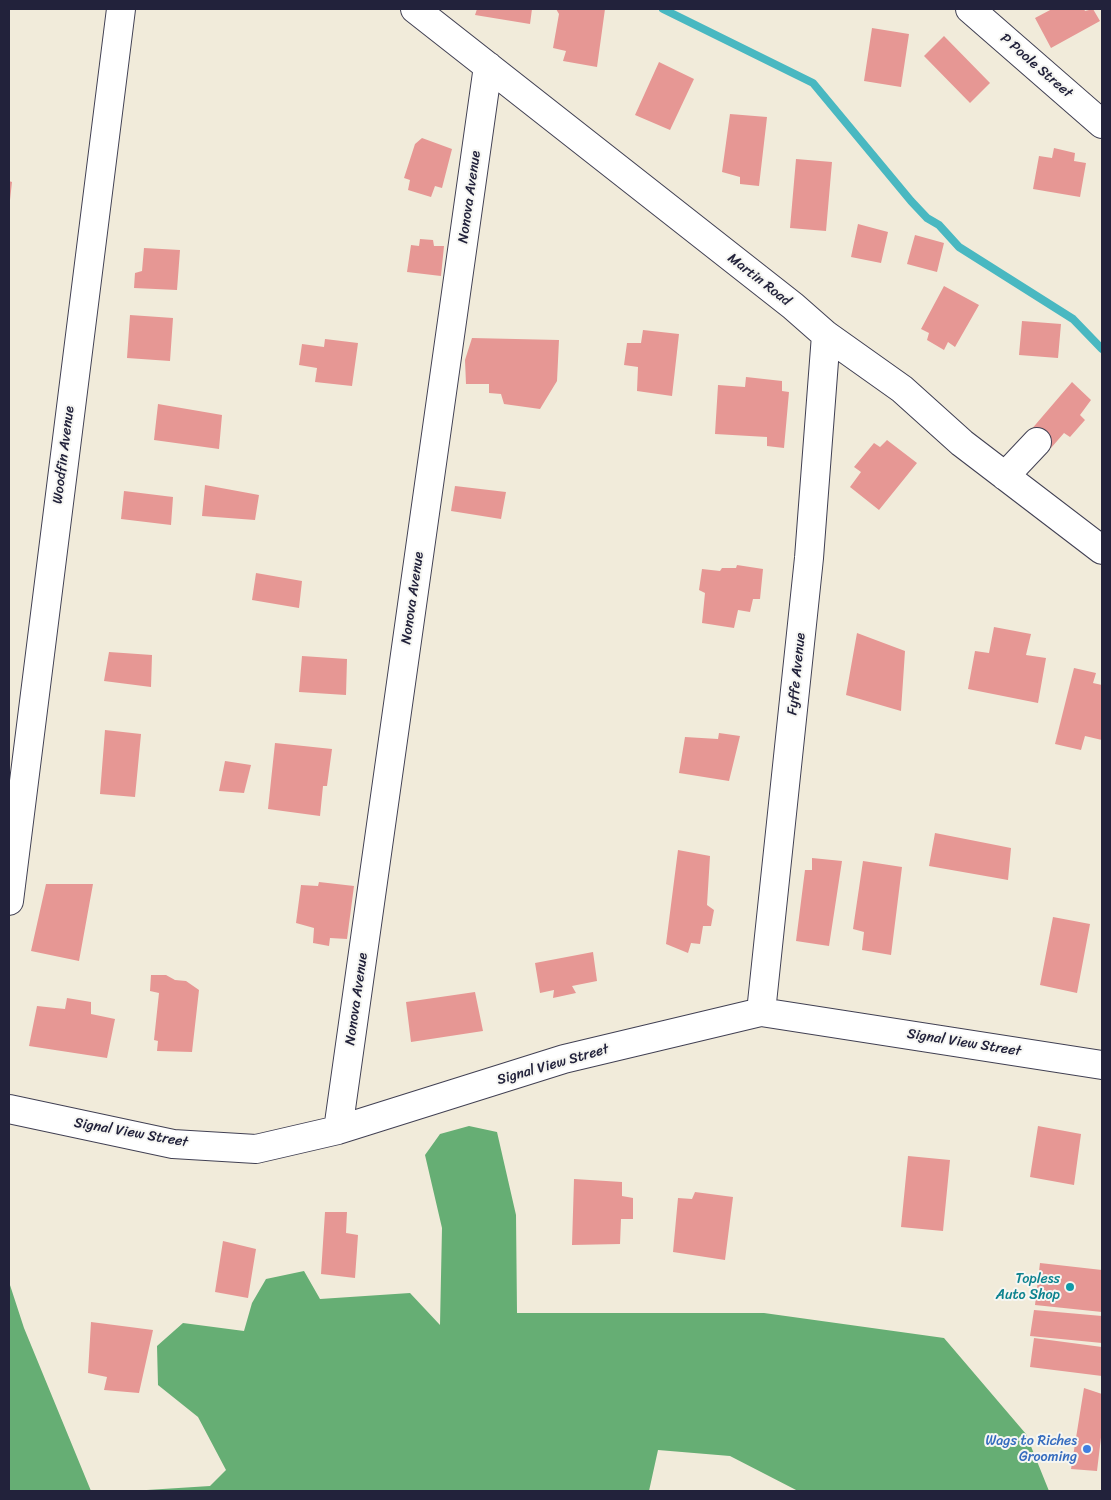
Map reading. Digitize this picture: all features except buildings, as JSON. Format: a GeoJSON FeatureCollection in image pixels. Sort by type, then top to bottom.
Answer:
{"type":"FeatureCollection","features":[{"type":"Feature","properties":{"kind":"street","name":"Woodfin Avenue"},"geometry":{"type":"LineString","coordinates":[[9,901],[121,9]]}},
{"type":"Feature","properties":{"kind":"street","name":"Martin Road"},"geometry":{"type":"LineString","coordinates":[[415,9],[792,306],[826,335],[902,389],[962,443],[1102,550]]}},
{"type":"Feature","properties":{"kind":"street","name":"P Poole Street"},"geometry":{"type":"LineString","coordinates":[[970,9],[1102,124]]}},
{"type":"Feature","properties":{"kind":"street","name":"Nonova Avenue"},"geometry":{"type":"LineString","coordinates":[[338,1130],[488,66]]}},
{"type":"Feature","properties":{"kind":"street","name":"Fyffe Avenue"},"geometry":{"type":"LineString","coordinates":[[762,1012],[810,558],[826,335]]}},
{"type":"Feature","properties":{"kind":"street"},"geometry":{"type":"LineString","coordinates":[[1005,476],[1037,442]]}},
{"type":"Feature","properties":{"kind":"street","name":"Signal View Street"},"geometry":{"type":"LineString","coordinates":[[9,1109],[172,1144],[256,1149],[338,1130],[564,1059],[762,1012],[1102,1064]]}},
{"type":"Feature","properties":{"kind":"green space"},"geometry":{"type":"Polygon","coordinates":[[[469,1126],[497,1132],[516,1215],[517,1313],[764,1313],[944,1338],[1026,1434],[1049,1491],[798,1491],[730,1456],[658,1450],[649,1491],[131,1491],[210,1486],[226,1470],[198,1417],[158,1385],[157,1346],[183,1323],[244,1331],[252,1303],[266,1279],[304,1271],[320,1299],[410,1293],[440,1325],[442,1228],[425,1155],[440,1134],[469,1126]]]}},
{"type":"Feature","properties":{"kind":"green space"},"geometry":{"type":"Polygon","coordinates":[[[9,1282],[24,1328],[91,1491],[9,1491],[9,1282]]]}},
{"type":"Feature","properties":{"kind":"waterway"},"geometry":{"type":"LineString","coordinates":[[663,9],[813,83],[927,218],[939,225],[959,247],[1073,319],[1102,349]]}},
{"type":"Feature","properties":{"kind":"place","name":"Topless Auto Shop"},"geometry":{"type":"Point","coordinates":[1070,1287]}},
{"type":"Feature","properties":{"kind":"place","name":"Wags to Riches Grooming"},"geometry":{"type":"Point","coordinates":[1087,1449]}}]}
